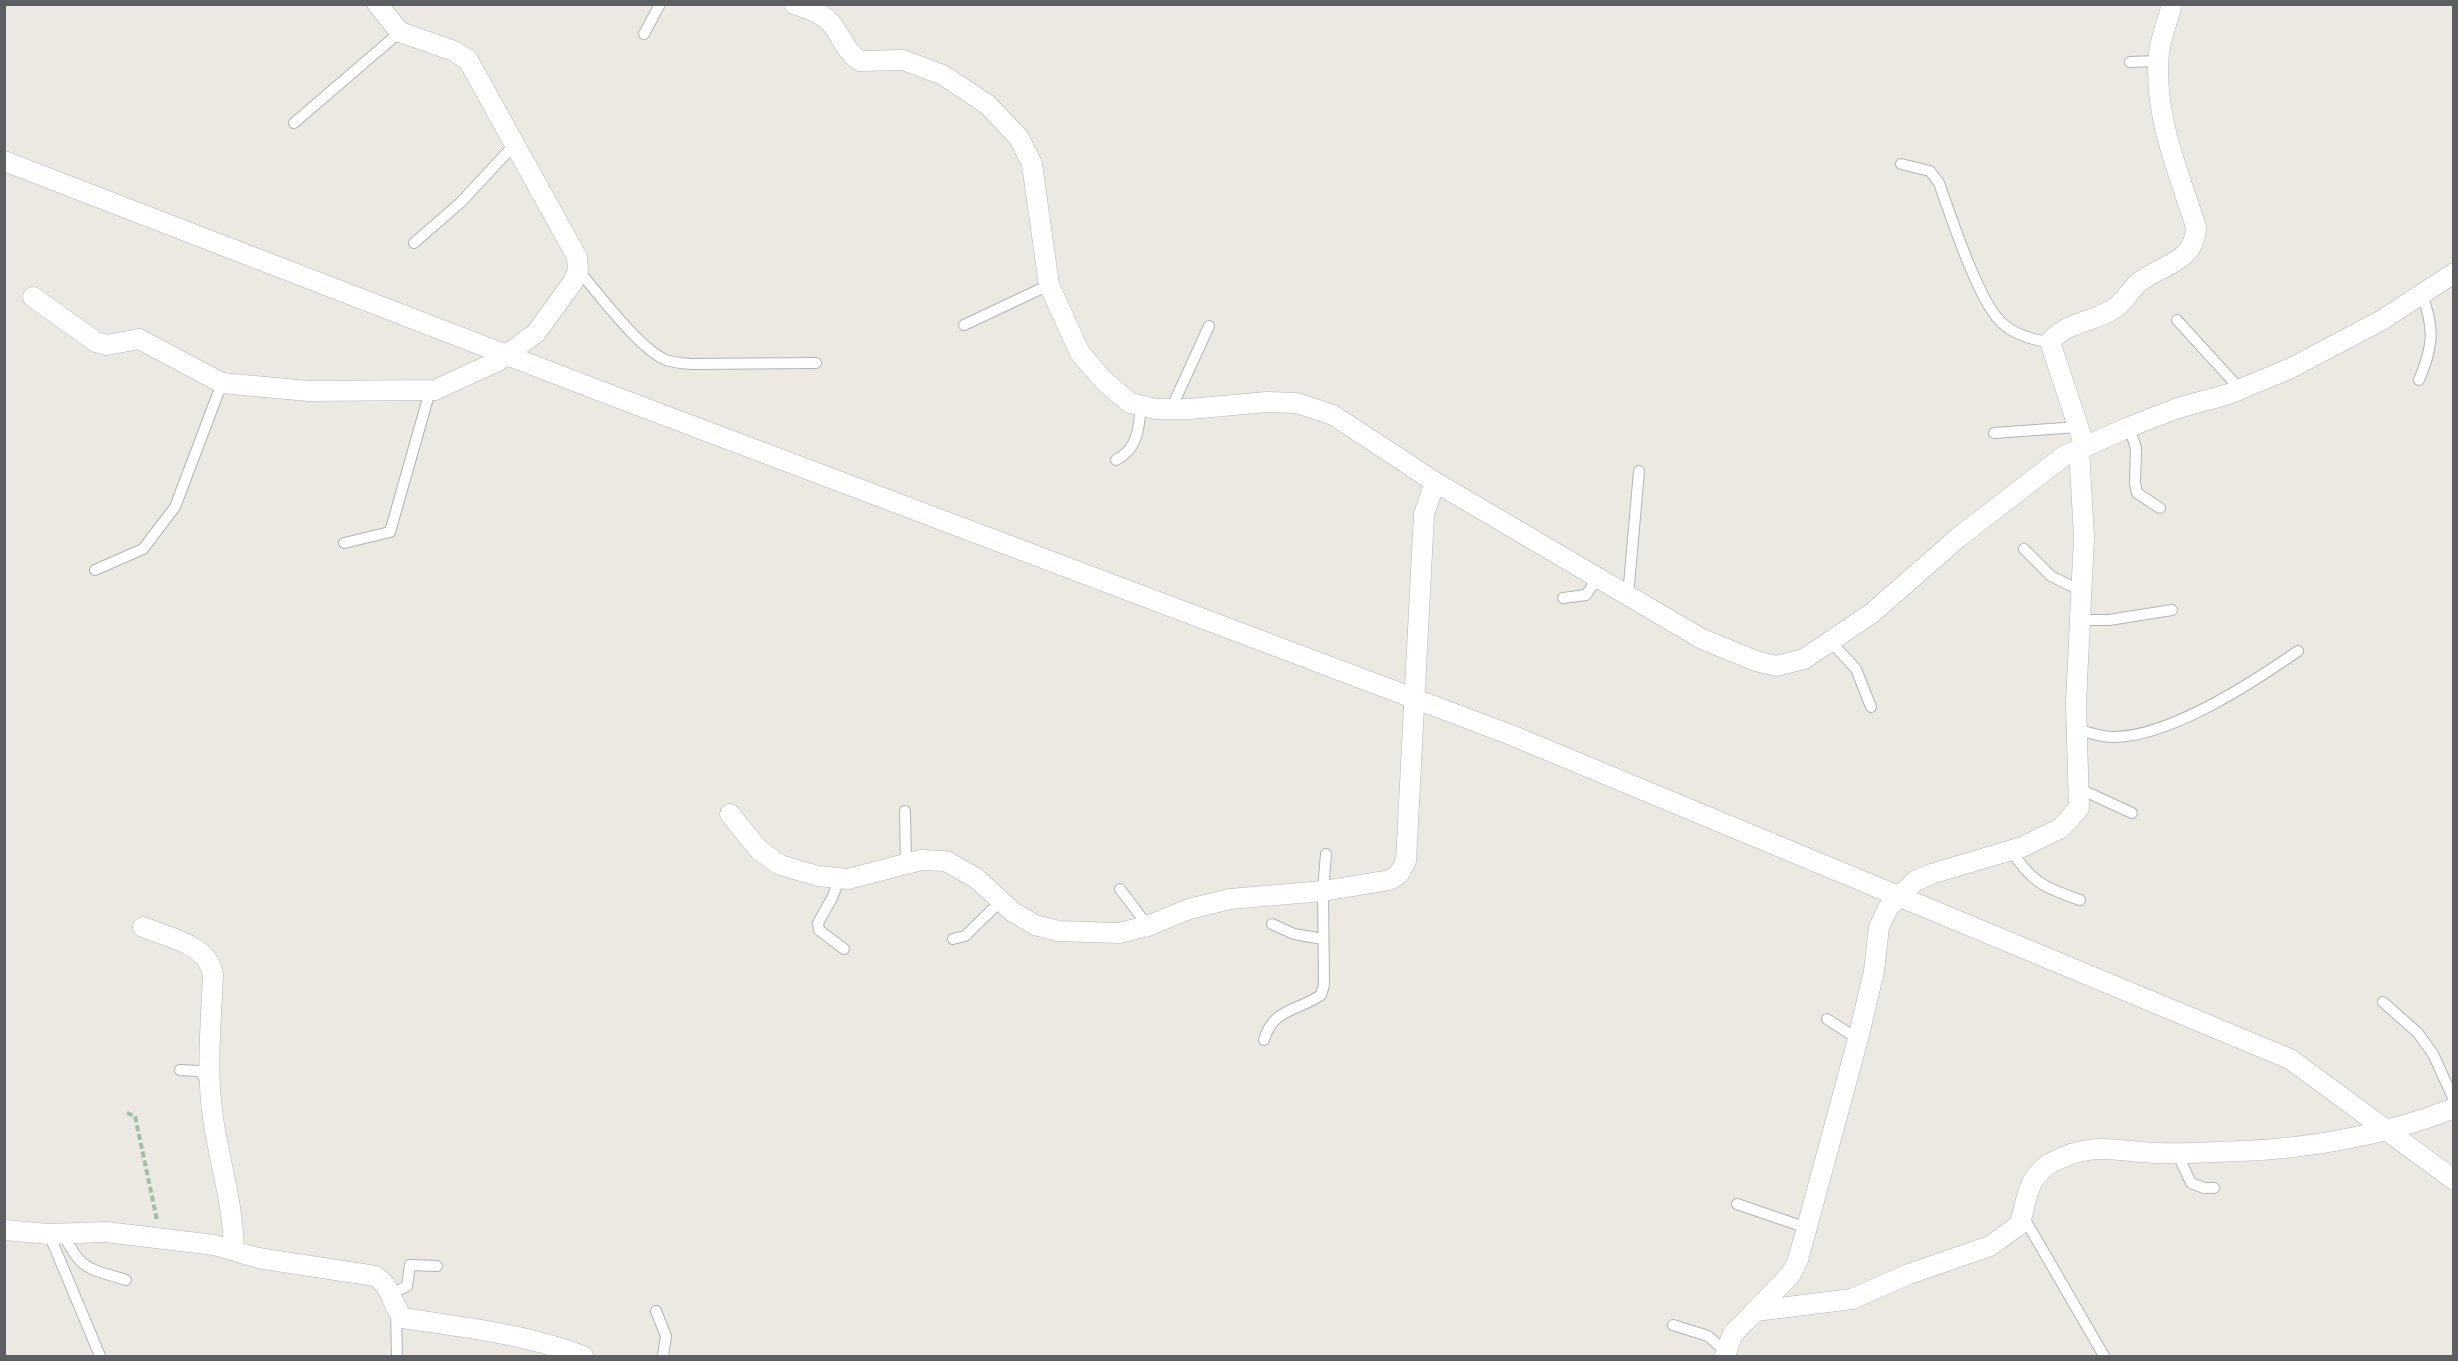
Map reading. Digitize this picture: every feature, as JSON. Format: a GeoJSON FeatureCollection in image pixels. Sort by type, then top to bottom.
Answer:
{"type":"FeatureCollection","features":[{"type":"Feature","properties":{"kind":"street"},"geometry":{"type":"LineString","coordinates":[[33,297],[96,342],[107,345],[139,339],[222,383],[308,392],[430,391],[506,355],[536,333],[573,282],[578,270],[577,257],[468,60],[454,51],[400,32],[377,4]]}},
{"type":"Feature","properties":{"kind":"street"},"geometry":{"type":"LineString","coordinates":[[794,4],[809,9],[829,21],[848,51],[861,61],[903,60],[943,75],[988,105],[1019,138],[1032,164],[1049,285],[1080,353],[1118,394],[1130,403],[1172,408],[1266,402],[1297,403],[1334,415],[1435,482],[1702,639],[1756,661],[1776,666],[1804,659],[1872,613],[1959,537],[2040,472],[2082,448],[2129,427],[2240,389],[2340,344],[2422,296],[2454,273]]}},
{"type":"Feature","properties":{"kind":"street"},"geometry":{"type":"LineString","coordinates":[[1725,1354],[1732,1335],[1791,1274],[1798,1260],[1858,1039],[1874,971],[1879,927],[1888,908],[1915,881],[2011,850],[2061,828],[2072,819],[2079,808],[2079,620],[2084,537],[2082,448],[2078,427],[2050,342],[2065,329],[2115,308],[2138,283],[2178,259],[2190,250],[2196,241],[2196,227],[2165,134],[2159,61],[2172,4]]}},
{"type":"Feature","properties":{"kind":"street"},"geometry":{"type":"LineString","coordinates":[[4,160],[506,355],[1511,735],[2290,1059],[2454,1180]]}},
{"type":"Feature","properties":{"kind":"street"},"geometry":{"type":"LineString","coordinates":[[730,814],[759,850],[780,865],[818,876],[848,879],[921,860],[946,861],[976,878],[1001,901],[1035,925],[1058,931],[1119,933],[1148,926],[1189,909],[1230,899],[1323,891],[1390,880],[1404,867],[1416,699],[1424,514],[1435,482]]}},
{"type":"Feature","properties":{"kind":"street"},"geometry":{"type":"LineString","coordinates":[[143,927],[202,952],[211,962],[213,975],[211,1085],[213,1118],[233,1217],[234,1251]]}},
{"type":"Feature","properties":{"kind":"street"},"geometry":{"type":"LineString","coordinates":[[1755,1311],[1825,1304],[1867,1294],[1909,1274],[1990,1246],[2019,1225],[2026,1193],[2034,1176],[2050,1164],[2086,1151],[2105,1147],[2157,1153],[2261,1149],[2332,1140],[2385,1129],[2425,1120],[2454,1108]]}},
{"type":"Feature","properties":{"kind":"street"},"geometry":{"type":"LineString","coordinates":[[4,1230],[56,1234],[106,1232],[214,1245],[290,1263],[375,1276],[385,1282],[403,1318],[470,1328],[546,1344],[583,1356]]}},
{"type":"Feature","properties":{"kind":"lane"},"geometry":{"type":"LineString","coordinates":[[644,34],[660,4]]}},
{"type":"Feature","properties":{"kind":"lane"},"geometry":{"type":"LineString","coordinates":[[294,123],[400,32]]}},
{"type":"Feature","properties":{"kind":"lane"},"geometry":{"type":"LineString","coordinates":[[2130,62],[2159,61]]}},
{"type":"Feature","properties":{"kind":"lane"},"geometry":{"type":"LineString","coordinates":[[414,243],[460,203],[515,144]]}},
{"type":"Feature","properties":{"kind":"lane"},"geometry":{"type":"LineString","coordinates":[[1901,164],[1930,171],[1939,183],[1982,290],[2000,320],[2016,332],[2050,342]]}},
{"type":"Feature","properties":{"kind":"lane"},"geometry":{"type":"LineString","coordinates":[[578,270],[638,337],[662,358],[675,363],[692,364],[816,363]]}},
{"type":"Feature","properties":{"kind":"lane"},"geometry":{"type":"LineString","coordinates":[[964,326],[1049,285]]}},
{"type":"Feature","properties":{"kind":"lane"},"geometry":{"type":"LineString","coordinates":[[2419,380],[2431,350],[2432,338],[2428,310],[2422,296]]}},
{"type":"Feature","properties":{"kind":"lane"},"geometry":{"type":"LineString","coordinates":[[2177,320],[2240,389]]}},
{"type":"Feature","properties":{"kind":"lane"},"geometry":{"type":"LineString","coordinates":[[1172,408],[1209,326]]}},
{"type":"Feature","properties":{"kind":"lane"},"geometry":{"type":"LineString","coordinates":[[95,570],[143,549],[175,507],[222,383]]}},
{"type":"Feature","properties":{"kind":"lane"},"geometry":{"type":"LineString","coordinates":[[344,543],[390,532],[430,391]]}},
{"type":"Feature","properties":{"kind":"lane"},"geometry":{"type":"LineString","coordinates":[[1116,460],[1128,454],[1133,446],[1139,429],[1141,405]]}},
{"type":"Feature","properties":{"kind":"lane"},"geometry":{"type":"LineString","coordinates":[[1994,433],[2078,427]]}},
{"type":"Feature","properties":{"kind":"lane"},"geometry":{"type":"LineString","coordinates":[[2129,427],[2136,448],[2137,493],[2160,508]]}},
{"type":"Feature","properties":{"kind":"lane"},"geometry":{"type":"LineString","coordinates":[[1629,596],[1639,471]]}},
{"type":"Feature","properties":{"kind":"lane"},"geometry":{"type":"LineString","coordinates":[[2024,549],[2051,576],[2081,591]]}},
{"type":"Feature","properties":{"kind":"lane"},"geometry":{"type":"LineString","coordinates":[[1563,598],[1586,595],[1592,586],[1593,575]]}},
{"type":"Feature","properties":{"kind":"lane"},"geometry":{"type":"LineString","coordinates":[[2079,620],[2109,620],[2172,610]]}},
{"type":"Feature","properties":{"kind":"lane"},"geometry":{"type":"LineString","coordinates":[[1831,642],[1856,669],[1871,707]]}},
{"type":"Feature","properties":{"kind":"lane"},"geometry":{"type":"LineString","coordinates":[[2078,729],[2112,737],[2152,729],[2186,717],[2220,700],[2298,651]]}},
{"type":"Feature","properties":{"kind":"lane"},"geometry":{"type":"LineString","coordinates":[[2080,789],[2132,813]]}},
{"type":"Feature","properties":{"kind":"lane"},"geometry":{"type":"LineString","coordinates":[[904,811],[906,864]]}},
{"type":"Feature","properties":{"kind":"lane"},"geometry":{"type":"LineString","coordinates":[[2011,850],[2024,870],[2041,884],[2080,900]]}},
{"type":"Feature","properties":{"kind":"lane"},"geometry":{"type":"LineString","coordinates":[[1264,1040],[1268,1025],[1275,1019],[1321,995],[1324,985],[1323,891],[1326,854]]}},
{"type":"Feature","properties":{"kind":"lane"},"geometry":{"type":"LineString","coordinates":[[840,878],[818,923],[819,930],[844,949]]}},
{"type":"Feature","properties":{"kind":"lane"},"geometry":{"type":"LineString","coordinates":[[1120,888],[1148,926]]}},
{"type":"Feature","properties":{"kind":"lane"},"geometry":{"type":"LineString","coordinates":[[953,939],[965,936],[1001,901]]}},
{"type":"Feature","properties":{"kind":"lane"},"geometry":{"type":"LineString","coordinates":[[1272,924],[1294,934],[1323,939]]}},
{"type":"Feature","properties":{"kind":"lane"},"geometry":{"type":"LineString","coordinates":[[2383,1002],[2418,1033],[2433,1054],[2454,1100]]}},
{"type":"Feature","properties":{"kind":"lane"},"geometry":{"type":"LineString","coordinates":[[1827,1019],[1858,1039]]}},
{"type":"Feature","properties":{"kind":"lane"},"geometry":{"type":"LineString","coordinates":[[180,1070],[199,1071],[211,1085]]}},
{"type":"Feature","properties":{"kind":"lane"},"geometry":{"type":"LineString","coordinates":[[2177,1153],[2191,1183],[2204,1188],[2214,1188]]}},
{"type":"Feature","properties":{"kind":"lane"},"geometry":{"type":"LineString","coordinates":[[1737,1204],[1808,1228]]}},
{"type":"Feature","properties":{"kind":"lane"},"geometry":{"type":"LineString","coordinates":[[2022,1216],[2104,1356]]}},
{"type":"Feature","properties":{"kind":"lane"},"geometry":{"type":"LineString","coordinates":[[56,1234],[79,1263],[126,1280]]}},
{"type":"Feature","properties":{"kind":"lane"},"geometry":{"type":"LineString","coordinates":[[56,1234],[100,1356]]}},
{"type":"Feature","properties":{"kind":"lane"},"geometry":{"type":"LineString","coordinates":[[397,1356],[393,1301],[407,1286],[410,1265],[437,1266]]}},
{"type":"Feature","properties":{"kind":"lane"},"geometry":{"type":"LineString","coordinates":[[656,1311],[666,1336],[663,1356]]}},
{"type":"Feature","properties":{"kind":"lane"},"geometry":{"type":"LineString","coordinates":[[1673,1325],[1708,1336],[1725,1354]]}},
{"type":"Feature","properties":{"kind":"path"},"geometry":{"type":"LineString","coordinates":[[127,1113],[135,1116],[151,1199],[164,1239]]}}]}
